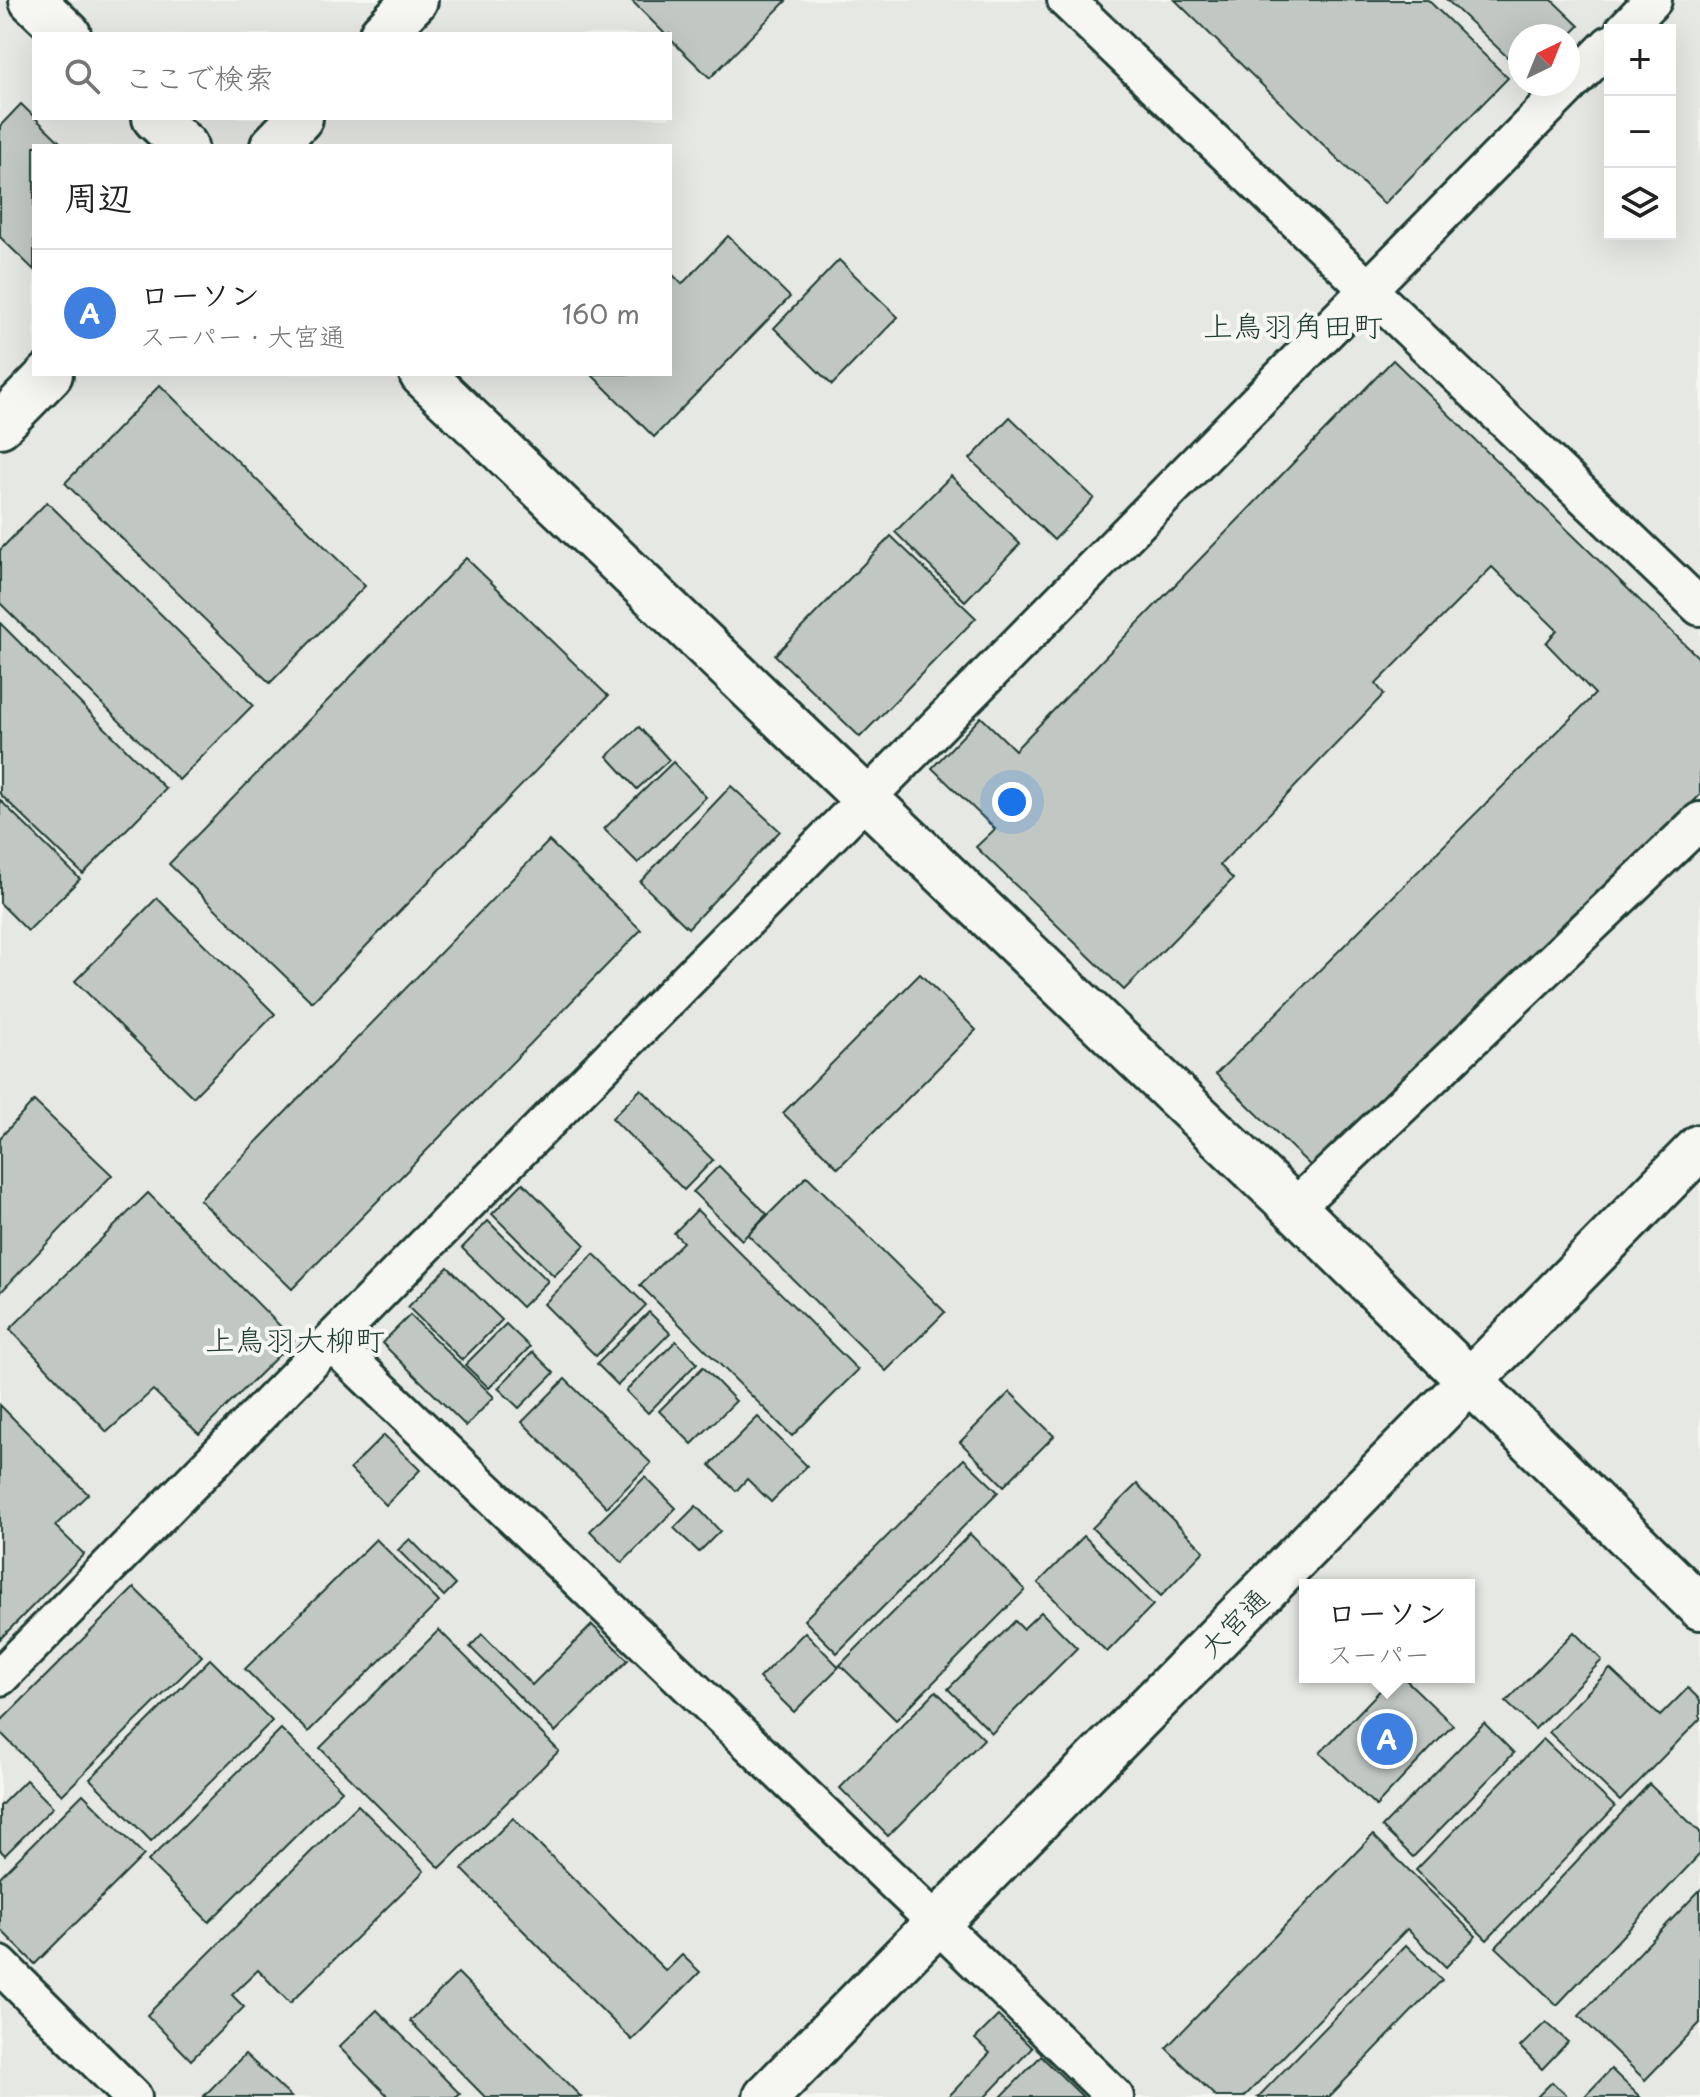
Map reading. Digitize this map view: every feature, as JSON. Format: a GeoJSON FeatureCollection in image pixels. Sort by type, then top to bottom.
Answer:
{"type":"FeatureCollection","features":[{"type":"Feature","properties":{"kind":"main road"},"geometry":{"type":"LineString","coordinates":[[32,0],[66,32]]}},
{"type":"Feature","properties":{"kind":"main road"},"geometry":{"type":"LineString","coordinates":[[384,32],[415,0]]}},
{"type":"Feature","properties":{"kind":"main road"},"geometry":{"type":"LineString","coordinates":[[157,120],[183,144]]}},
{"type":"Feature","properties":{"kind":"main road"},"geometry":{"type":"LineString","coordinates":[[275,144],[298,120]]}},
{"type":"Feature","properties":{"kind":"main road"},"geometry":{"type":"LineString","coordinates":[[0,425],[48,376]]}},
{"type":"Feature","properties":{"kind":"main road"},"geometry":{"type":"LineString","coordinates":[[424,376],[1294,1208],[1468,1383],[1700,1607]]}},
{"type":"Feature","properties":{"kind":"main road","name":"大宮通"},"geometry":{"type":"LineString","coordinates":[[766,2097],[1700,1147]]}},
{"type":"Feature","properties":{"kind":"street"},"geometry":{"type":"LineString","coordinates":[[1066,0],[1700,607]]}},
{"type":"Feature","properties":{"kind":"street"},"geometry":{"type":"LineString","coordinates":[[1630,24],[1653,0]]}},
{"type":"Feature","properties":{"kind":"street"},"geometry":{"type":"LineString","coordinates":[[0,1677],[1604,50]]}},
{"type":"Feature","properties":{"kind":"street"},"geometry":{"type":"LineString","coordinates":[[1294,1208],[1700,821]]}},
{"type":"Feature","properties":{"kind":"street"},"geometry":{"type":"LineString","coordinates":[[332,1343],[1115,2097]]}},
{"type":"Feature","properties":{"kind":"street"},"geometry":{"type":"LineString","coordinates":[[0,1965],[133,2097]]}},
{"type":"Feature","properties":{"kind":"shaded area"},"geometry":{"type":"Polygon","coordinates":[[[0,0],[1700,0],[1700,2097],[0,2097],[0,0]]]}},
{"type":"Feature","properties":{"kind":"building"},"geometry":{"type":"Polygon","coordinates":[[[631,0],[787,0],[710,78],[672,41],[672,32],[663,32],[631,0]]]}},
{"type":"Feature","properties":{"kind":"building"},"geometry":{"type":"Polygon","coordinates":[[[1175,0],[1428,0],[1508,78],[1384,204],[1175,0]]]}},
{"type":"Feature","properties":{"kind":"building"},"geometry":{"type":"Polygon","coordinates":[[[1447,0],[1552,0],[1577,24],[1508,24],[1508,58],[1447,0]]]}},
{"type":"Feature","properties":{"kind":"building"},"geometry":{"type":"Polygon","coordinates":[[[21,104],[32,115],[32,120],[37,120],[62,144],[32,144],[32,268],[0,237],[0,126],[21,104]]]}},
{"type":"Feature","properties":{"kind":"building"},"geometry":{"type":"Polygon","coordinates":[[[728,236],[790,297],[654,437],[593,376],[672,376],[672,274],[682,284],[728,236]]]}},
{"type":"Feature","properties":{"kind":"building"},"geometry":{"type":"Polygon","coordinates":[[[839,260],[898,317],[832,385],[774,328],[839,260]]]}},
{"type":"Feature","properties":{"kind":"building"},"geometry":{"type":"Polygon","coordinates":[[[1393,360],[1700,659],[1700,795],[1318,1173],[1216,1074],[1595,694],[1546,643],[1557,630],[1492,567],[1376,684],[1384,694],[1220,865],[1233,879],[1124,990],[976,847],[995,829],[932,768],[981,717],[1015,750],[1393,360]]]}},
{"type":"Feature","properties":{"kind":"building"},"geometry":{"type":"Polygon","coordinates":[[[160,385],[365,586],[270,683],[65,483],[160,385]]]}},
{"type":"Feature","properties":{"kind":"building"},"geometry":{"type":"Polygon","coordinates":[[[1010,417],[1094,498],[1054,540],[970,459],[1010,417]]]}},
{"type":"Feature","properties":{"kind":"building"},"geometry":{"type":"Polygon","coordinates":[[[951,476],[1020,544],[965,601],[895,532],[951,476]]]}},
{"type":"Feature","properties":{"kind":"building"},"geometry":{"type":"Polygon","coordinates":[[[47,502],[253,705],[179,780],[0,603],[0,550],[47,502]]]}},
{"type":"Feature","properties":{"kind":"building"},"geometry":{"type":"Polygon","coordinates":[[[891,536],[976,618],[860,737],[775,655],[891,536]]]}},
{"type":"Feature","properties":{"kind":"building"},"geometry":{"type":"Polygon","coordinates":[[[466,558],[608,696],[312,1002],[169,864],[466,558]]]}},
{"type":"Feature","properties":{"kind":"building"},"geometry":{"type":"Polygon","coordinates":[[[0,623],[166,789],[83,874],[0,794],[0,623]]]}},
{"type":"Feature","properties":{"kind":"building"},"geometry":{"type":"Polygon","coordinates":[[[639,727],[669,760],[637,789],[607,756],[639,727]]]}},
{"type":"Feature","properties":{"kind":"building"},"geometry":{"type":"Polygon","coordinates":[[[673,762],[706,797],[638,863],[604,829],[673,762]]]}},
{"type":"Feature","properties":{"kind":"building"},"geometry":{"type":"Polygon","coordinates":[[[731,786],[780,831],[688,928],[640,882],[731,786]]]}},
{"type":"Feature","properties":{"kind":"building"},"geometry":{"type":"Polygon","coordinates":[[[0,800],[80,879],[28,931],[0,903],[0,800]]]}},
{"type":"Feature","properties":{"kind":"building"},"geometry":{"type":"Polygon","coordinates":[[[549,841],[641,930],[292,1289],[200,1200],[549,841]]]}},
{"type":"Feature","properties":{"kind":"building"},"geometry":{"type":"Polygon","coordinates":[[[157,898],[275,1014],[193,1097],[75,981],[157,898]]]}},
{"type":"Feature","properties":{"kind":"building"},"geometry":{"type":"Polygon","coordinates":[[[920,974],[976,1030],[838,1168],[783,1113],[920,974]]]}},
{"type":"Feature","properties":{"kind":"building"},"geometry":{"type":"Polygon","coordinates":[[[641,1089],[713,1160],[684,1190],[612,1118],[641,1089]]]}},
{"type":"Feature","properties":{"kind":"building"},"geometry":{"type":"Polygon","coordinates":[[[34,1101],[112,1175],[0,1293],[0,1138],[34,1101]]]}},
{"type":"Feature","properties":{"kind":"building"},"geometry":{"type":"Polygon","coordinates":[[[719,1166],[767,1214],[742,1240],[693,1192],[719,1166]]]}},
{"type":"Feature","properties":{"kind":"building"},"geometry":{"type":"Polygon","coordinates":[[[807,1176],[945,1312],[886,1371],[748,1235],[807,1176]]]}},
{"type":"Feature","properties":{"kind":"building"},"geometry":{"type":"Polygon","coordinates":[[[523,1183],[585,1245],[554,1276],[492,1214],[523,1183]]]}},
{"type":"Feature","properties":{"kind":"building"},"geometry":{"type":"Polygon","coordinates":[[[148,1193],[294,1340],[199,1434],[153,1390],[107,1432],[10,1329],[148,1193]]]}},
{"type":"Feature","properties":{"kind":"building"},"geometry":{"type":"Polygon","coordinates":[[[697,1210],[858,1370],[792,1436],[640,1285],[683,1242],[674,1233],[697,1210]]]}},
{"type":"Feature","properties":{"kind":"building"},"geometry":{"type":"Polygon","coordinates":[[[488,1221],[548,1281],[522,1307],[462,1248],[488,1221]]]}},
{"type":"Feature","properties":{"kind":"building"},"geometry":{"type":"Polygon","coordinates":[[[594,1254],[646,1305],[596,1356],[544,1304],[594,1254]]]}},
{"type":"Feature","properties":{"kind":"building"},"geometry":{"type":"Polygon","coordinates":[[[448,1267],[502,1320],[462,1360],[408,1307],[448,1267]]]}},
{"type":"Feature","properties":{"kind":"building"},"geometry":{"type":"Polygon","coordinates":[[[649,1312],[670,1333],[618,1385],[597,1364],[649,1312]]]}},
{"type":"Feature","properties":{"kind":"building"},"geometry":{"type":"Polygon","coordinates":[[[410,1315],[494,1397],[466,1426],[382,1343],[410,1315]]]}},
{"type":"Feature","properties":{"kind":"building"},"geometry":{"type":"Polygon","coordinates":[[[506,1324],[530,1347],[489,1388],[465,1365],[506,1324]]]}},
{"type":"Feature","properties":{"kind":"building"},"geometry":{"type":"Polygon","coordinates":[[[676,1341],[697,1363],[648,1413],[626,1391],[676,1341]]]}},
{"type":"Feature","properties":{"kind":"building"},"geometry":{"type":"Polygon","coordinates":[[[533,1352],[554,1373],[519,1408],[498,1388],[533,1352]]]}},
{"type":"Feature","properties":{"kind":"building"},"geometry":{"type":"Polygon","coordinates":[[[703,1367],[736,1401],[692,1444],[659,1411],[703,1367]]]}},
{"type":"Feature","properties":{"kind":"building"},"geometry":{"type":"Polygon","coordinates":[[[565,1379],[651,1463],[607,1507],[522,1422],[565,1379]]]}},
{"type":"Feature","properties":{"kind":"building"},"geometry":{"type":"Polygon","coordinates":[[[1010,1392],[1054,1436],[1004,1486],[960,1442],[1010,1392]]]}},
{"type":"Feature","properties":{"kind":"building"},"geometry":{"type":"Polygon","coordinates":[[[0,1405],[88,1494],[55,1526],[84,1554],[0,1639],[0,1405]]]}},
{"type":"Feature","properties":{"kind":"building"},"geometry":{"type":"Polygon","coordinates":[[[758,1417],[807,1466],[771,1502],[747,1479],[736,1491],[710,1465],[758,1417]]]}},
{"type":"Feature","properties":{"kind":"building"},"geometry":{"type":"Polygon","coordinates":[[[384,1435],[420,1470],[386,1505],[350,1469],[384,1435]]]}},
{"type":"Feature","properties":{"kind":"building"},"geometry":{"type":"Polygon","coordinates":[[[964,1459],[998,1492],[837,1653],[804,1620],[964,1459]]]}},
{"type":"Feature","properties":{"kind":"building"},"geometry":{"type":"Polygon","coordinates":[[[645,1477],[676,1508],[622,1563],[590,1531],[645,1477]]]}},
{"type":"Feature","properties":{"kind":"building"},"geometry":{"type":"Polygon","coordinates":[[[1137,1484],[1204,1551],[1161,1596],[1092,1528],[1137,1484]]]}},
{"type":"Feature","properties":{"kind":"building"},"geometry":{"type":"Polygon","coordinates":[[[696,1506],[720,1531],[699,1552],[674,1528],[696,1506]]]}},
{"type":"Feature","properties":{"kind":"building"},"geometry":{"type":"Polygon","coordinates":[[[970,1534],[1025,1590],[896,1720],[840,1665],[970,1534]]]}},
{"type":"Feature","properties":{"kind":"building"},"geometry":{"type":"Polygon","coordinates":[[[1084,1536],[1153,1605],[1107,1652],[1038,1583],[1084,1536]]]}},
{"type":"Feature","properties":{"kind":"building"},"geometry":{"type":"Polygon","coordinates":[[[376,1539],[439,1602],[308,1732],[245,1669],[376,1539]]]}},
{"type":"Feature","properties":{"kind":"building"},"geometry":{"type":"Polygon","coordinates":[[[410,1539],[455,1585],[444,1596],[398,1550],[410,1539]]]}},
{"type":"Feature","properties":{"kind":"building"},"geometry":{"type":"Polygon","coordinates":[[[134,1588],[202,1656],[62,1795],[0,1732],[0,1722],[134,1588]]]}},
{"type":"Feature","properties":{"kind":"building"},"geometry":{"type":"Polygon","coordinates":[[[1041,1612],[1077,1648],[992,1733],[948,1689],[1015,1621],[1023,1629],[1041,1612]]]}},
{"type":"Feature","properties":{"kind":"building"},"geometry":{"type":"Polygon","coordinates":[[[592,1625],[628,1660],[555,1732],[470,1647],[482,1634],[532,1685],[592,1625]]]}},
{"type":"Feature","properties":{"kind":"building"},"geometry":{"type":"Polygon","coordinates":[[[439,1630],[559,1751],[440,1868],[320,1748],[439,1630]]]}},
{"type":"Feature","properties":{"kind":"building"},"geometry":{"type":"Polygon","coordinates":[[[805,1632],[839,1667],[794,1712],[759,1678],[805,1632]]]}},
{"type":"Feature","properties":{"kind":"building"},"geometry":{"type":"Polygon","coordinates":[[[1574,1632],[1602,1660],[1535,1729],[1506,1702],[1574,1632]]]}},
{"type":"Feature","properties":{"kind":"building"},"geometry":{"type":"Polygon","coordinates":[[[210,1659],[272,1721],[151,1841],[90,1779],[210,1659]]]}},
{"type":"Feature","properties":{"kind":"building"},"geometry":{"type":"Polygon","coordinates":[[[1610,1669],[1660,1716],[1688,1688],[1700,1700],[1700,1719],[1620,1801],[1549,1732],[1610,1669]]]}},
{"type":"Feature","properties":{"kind":"building"},"geometry":{"type":"Polygon","coordinates":[[[1387,1683],[1409,1683],[1453,1725],[1376,1806],[1320,1753],[1387,1683]]]}},
{"type":"Feature","properties":{"kind":"building"},"geometry":{"type":"Polygon","coordinates":[[[936,1691],[984,1739],[888,1836],[840,1788],[936,1691]]]}},
{"type":"Feature","properties":{"kind":"building"},"geometry":{"type":"Polygon","coordinates":[[[1484,1723],[1514,1753],[1413,1857],[1382,1827],[1484,1723]]]}},
{"type":"Feature","properties":{"kind":"building"},"geometry":{"type":"Polygon","coordinates":[[[281,1729],[342,1790],[209,1922],[148,1861],[281,1729]]]}},
{"type":"Feature","properties":{"kind":"building"},"geometry":{"type":"Polygon","coordinates":[[[1543,1739],[1615,1807],[1487,1940],[1416,1870],[1543,1739]]]}},
{"type":"Feature","properties":{"kind":"building"},"geometry":{"type":"Polygon","coordinates":[[[26,1780],[53,1807],[5,1855],[0,1850],[0,1806],[26,1780]]]}},
{"type":"Feature","properties":{"kind":"building"},"geometry":{"type":"Polygon","coordinates":[[[1649,1784],[1700,1832],[1700,1854],[1557,2005],[1496,1947],[1649,1784]]]}},
{"type":"Feature","properties":{"kind":"building"},"geometry":{"type":"Polygon","coordinates":[[[83,1794],[144,1855],[35,1964],[0,1929],[0,1877],[83,1794]]]}},
{"type":"Feature","properties":{"kind":"building"},"geometry":{"type":"Polygon","coordinates":[[[358,1805],[424,1871],[290,2003],[258,1970],[232,1995],[244,2007],[191,2060],[147,2015],[358,1805]]]}},
{"type":"Feature","properties":{"kind":"building"},"geometry":{"type":"Polygon","coordinates":[[[513,1818],[666,1971],[682,1955],[700,1972],[632,2040],[462,1869],[513,1818]]]}},
{"type":"Feature","properties":{"kind":"building"},"geometry":{"type":"Polygon","coordinates":[[[1373,1835],[1476,1936],[1446,1967],[1407,1929],[1244,2097],[1216,2097],[1166,2048],[1373,1835]]]}},
{"type":"Feature","properties":{"kind":"building"},"geometry":{"type":"Polygon","coordinates":[[[1700,1890],[1700,2023],[1645,2080],[1579,2016],[1700,1890]]]}},
{"type":"Feature","properties":{"kind":"building"},"geometry":{"type":"Polygon","coordinates":[[[1406,1945],[1442,1980],[1329,2097],[1258,2097],[1406,1945]]]}},
{"type":"Feature","properties":{"kind":"building"},"geometry":{"type":"Polygon","coordinates":[[[458,1973],[581,2097],[485,2097],[410,2021],[458,1973]]]}},
{"type":"Feature","properties":{"kind":"building"},"geometry":{"type":"Polygon","coordinates":[[[377,2010],[460,2094],[457,2097],[389,2097],[339,2047],[377,2010]]]}},
{"type":"Feature","properties":{"kind":"building"},"geometry":{"type":"Polygon","coordinates":[[[998,2016],[1032,2048],[985,2097],[948,2097],[990,2053],[975,2039],[998,2016]]]}},
{"type":"Feature","properties":{"kind":"building"},"geometry":{"type":"Polygon","coordinates":[[[1546,2022],[1568,2042],[1542,2069],[1520,2047],[1546,2022]]]}},
{"type":"Feature","properties":{"kind":"building"},"geometry":{"type":"Polygon","coordinates":[[[245,2054],[291,2097],[203,2097],[245,2054]]]}},
{"type":"Feature","properties":{"kind":"building"},"geometry":{"type":"Polygon","coordinates":[[[1041,2056],[1083,2097],[1001,2097],[1041,2056]]]}},
{"type":"Feature","properties":{"kind":"building"},"geometry":{"type":"Polygon","coordinates":[[[1611,2069],[1640,2097],[1584,2097],[1611,2069]]]}},
{"type":"Feature","properties":{"kind":"building"},"geometry":{"type":"Polygon","coordinates":[[[1552,2082],[1567,2096],[1537,2097],[1552,2082]]]}},
{"type":"Feature","properties":{"kind":"place","name":"ローソン"},"geometry":{"type":"Point","coordinates":[1387,1739]}},
{"type":"Feature","properties":{"kind":"district","name":"上鳥羽角田町"},"geometry":{"type":"Point","coordinates":[1293,324]}},
{"type":"Feature","properties":{"kind":"district","name":"上鳥羽大柳町"},"geometry":{"type":"Point","coordinates":[295,1338]}}]}
